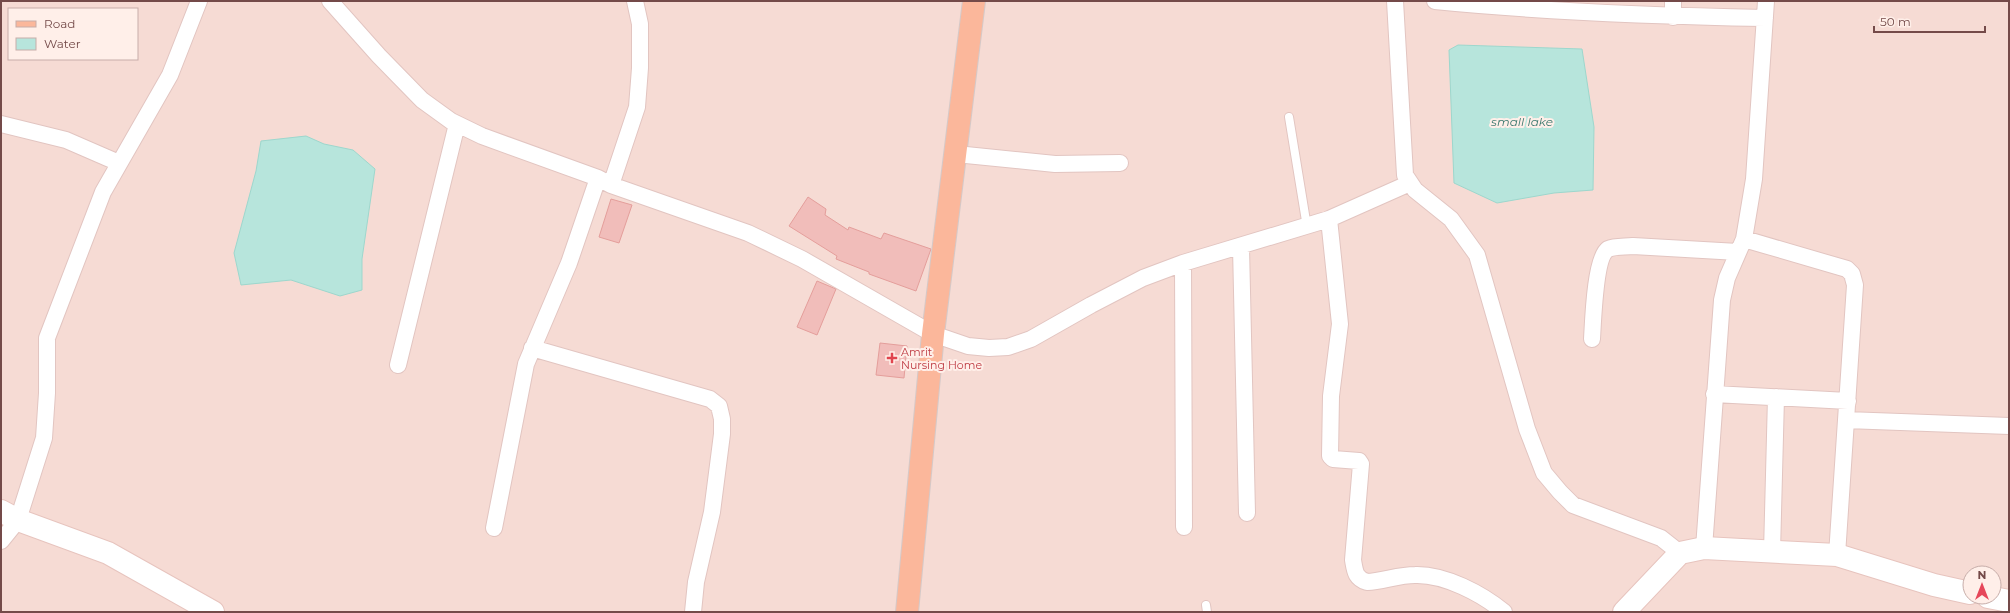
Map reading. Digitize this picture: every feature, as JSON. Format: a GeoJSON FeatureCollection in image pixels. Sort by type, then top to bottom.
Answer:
{"type":"FeatureCollection","features":[{"type":"Feature","properties":{"kind":"main road"},"geometry":{"type":"LineString","coordinates":[[907,612],[933,334],[974,1]]}},
{"type":"Feature","properties":{"kind":"street"},"geometry":{"type":"LineString","coordinates":[[1,542],[9,515],[44,438],[47,394],[47,338],[103,192],[170,75],[199,1]]}},
{"type":"Feature","properties":{"kind":"street"},"geometry":{"type":"LineString","coordinates":[[330,1],[379,56],[422,100],[457,124],[482,136],[604,182],[748,233],[802,258],[933,334],[968,346],[989,348],[1008,347],[1031,339],[1143,278],[1183,263],[1307,227],[1329,219],[1410,183]]}},
{"type":"Feature","properties":{"kind":"street"},"geometry":{"type":"LineString","coordinates":[[494,528],[522,381],[532,348],[637,107],[640,68],[640,24],[635,1]]}},
{"type":"Feature","properties":{"kind":"street"},"geometry":{"type":"LineString","coordinates":[[1395,1],[1405,175],[1415,190],[1451,219],[1477,255],[1527,429],[1544,473],[1573,505],[1661,538],[1680,553]]}},
{"type":"Feature","properties":{"kind":"street"},"geometry":{"type":"LineString","coordinates":[[1435,1],[1673,9],[1765,18]]}},
{"type":"Feature","properties":{"kind":"street"},"geometry":{"type":"LineString","coordinates":[[1704,548],[1722,300],[1727,278],[1741,245],[1754,179],[1766,1]]}},
{"type":"Feature","properties":{"kind":"street"},"geometry":{"type":"LineString","coordinates":[[1,124],[66,140],[119,163]]}},
{"type":"Feature","properties":{"kind":"street"},"geometry":{"type":"LineString","coordinates":[[398,365],[457,124]]}},
{"type":"Feature","properties":{"kind":"street"},"geometry":{"type":"LineString","coordinates":[[956,154],[1055,164],[1120,163]]}},
{"type":"Feature","properties":{"kind":"street"},"geometry":{"type":"LineString","coordinates":[[1329,219],[1340,324],[1331,396],[1330,456],[1333,459],[1359,461],[1361,464],[1354,560],[1356,573],[1361,580],[1367,582],[1415,575],[1433,577],[1477,593],[1504,612]]}},
{"type":"Feature","properties":{"kind":"street"},"geometry":{"type":"LineString","coordinates":[[1592,339],[1598,273],[1602,258],[1607,250],[1615,247],[1741,245],[1847,269],[1852,274],[1855,285],[1836,555]]}},
{"type":"Feature","properties":{"kind":"street"},"geometry":{"type":"LineString","coordinates":[[1241,247],[1247,513]]}},
{"type":"Feature","properties":{"kind":"street"},"geometry":{"type":"LineString","coordinates":[[1183,263],[1184,527]]}},
{"type":"Feature","properties":{"kind":"street"},"geometry":{"type":"LineString","coordinates":[[532,348],[710,399],[719,406],[722,419],[722,434],[712,512],[696,582],[693,612]]}},
{"type":"Feature","properties":{"kind":"street"},"geometry":{"type":"LineString","coordinates":[[1714,394],[1848,401]]}},
{"type":"Feature","properties":{"kind":"street"},"geometry":{"type":"LineString","coordinates":[[1772,552],[1776,397]]}},
{"type":"Feature","properties":{"kind":"street"},"geometry":{"type":"LineString","coordinates":[[1846,420],[2009,426]]}},
{"type":"Feature","properties":{"kind":"street"},"geometry":{"type":"LineString","coordinates":[[9,515],[108,553],[213,612]]}},
{"type":"Feature","properties":{"kind":"street"},"geometry":{"type":"LineString","coordinates":[[1624,612],[1680,553],[1704,548],[1836,555],[1962,591]]}},
{"type":"Feature","properties":{"kind":"lane"},"geometry":{"type":"LineString","coordinates":[[1289,117],[1307,227]]}},
{"type":"Feature","properties":{"kind":"shaded area"},"geometry":{"type":"Polygon","coordinates":[[[1,1],[2009,1],[2009,612],[1,612],[1,1]]]}},
{"type":"Feature","properties":{"kind":"water","name":"small lake"},"geometry":{"type":"Polygon","coordinates":[[[1458,45],[1582,49],[1594,127],[1593,190],[1554,193],[1497,203],[1454,183],[1449,50],[1458,45]]]}},
{"type":"Feature","properties":{"kind":"water"},"geometry":{"type":"Polygon","coordinates":[[[306,136],[324,144],[353,150],[375,169],[362,259],[362,290],[340,296],[291,280],[241,285],[234,253],[256,171],[261,141],[306,136]]]}},
{"type":"Feature","properties":{"kind":"building"},"geometry":{"type":"Polygon","coordinates":[[[808,197],[826,209],[825,215],[848,230],[849,227],[881,239],[884,233],[931,249],[916,291],[869,274],[869,272],[836,259],[837,256],[789,226],[808,197]]]}},
{"type":"Feature","properties":{"kind":"building"},"geometry":{"type":"Polygon","coordinates":[[[611,199],[632,205],[619,243],[599,237],[611,199]]]}},
{"type":"Feature","properties":{"kind":"building"},"geometry":{"type":"Polygon","coordinates":[[[817,281],[836,289],[817,335],[797,327],[817,281]]]}},
{"type":"Feature","properties":{"kind":"building"},"geometry":{"type":"Polygon","coordinates":[[[880,343],[907,346],[904,378],[876,375],[880,343]]]}},
{"type":"Feature","properties":{"kind":"place","name":"Amrit Nursing Home"},"geometry":{"type":"Point","coordinates":[892,358]}}]}
